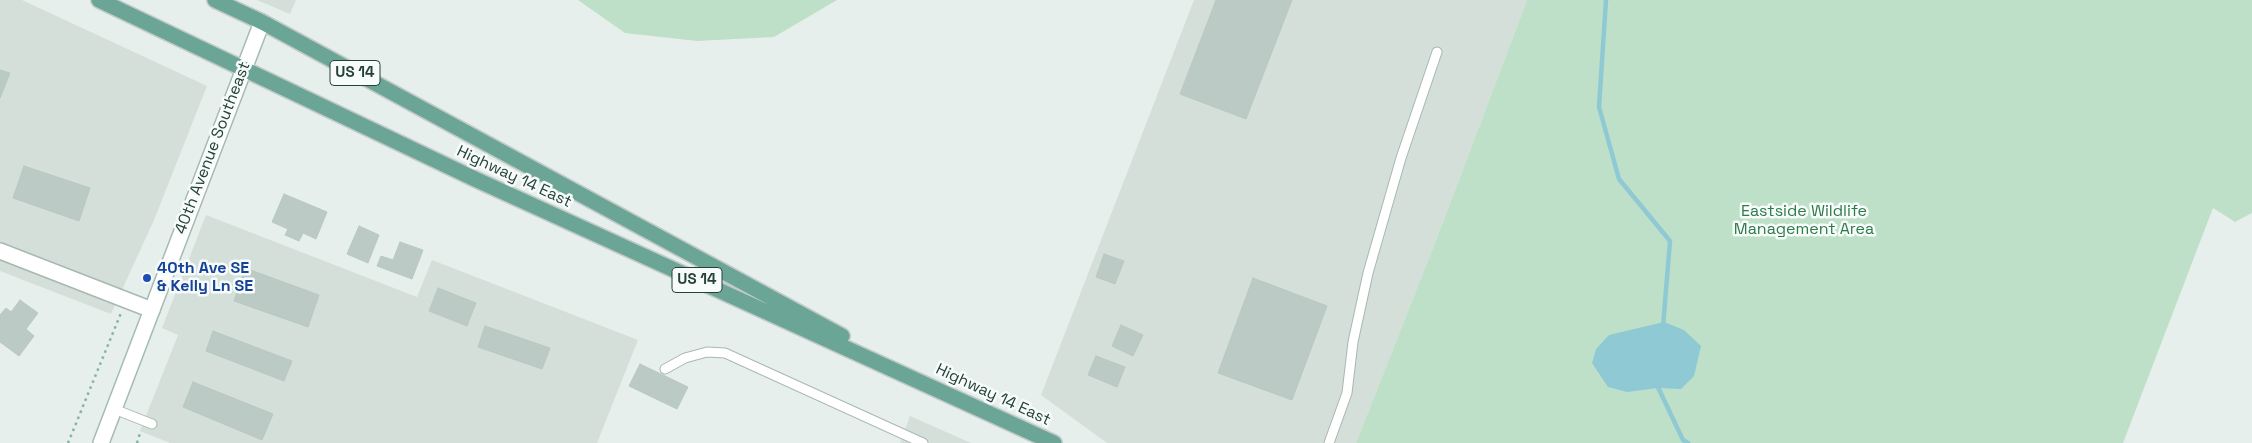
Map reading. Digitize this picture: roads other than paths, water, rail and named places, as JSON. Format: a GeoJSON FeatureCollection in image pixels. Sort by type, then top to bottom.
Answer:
{"type":"FeatureCollection","features":[{"type":"Feature","properties":{"kind":"main road","name":"Highway 14 East"},"geometry":{"type":"LineString","coordinates":[[99,0],[582,228],[918,379],[1051,442]]}},
{"type":"Feature","properties":{"kind":"main road","name":"Highway 14 East"},"geometry":{"type":"LineString","coordinates":[[215,0],[262,22],[804,314],[918,379]]}},
{"type":"Feature","properties":{"kind":"street","name":"40th Avenue Southeast"},"geometry":{"type":"LineString","coordinates":[[101,443],[262,22]]}},
{"type":"Feature","properties":{"kind":"street"},"geometry":{"type":"LineString","coordinates":[[0,251],[152,310]]}},
{"type":"Feature","properties":{"kind":"lane"},"geometry":{"type":"LineString","coordinates":[[1329,443],[1347,393],[1353,342],[1368,273],[1401,158],[1437,52]]}},
{"type":"Feature","properties":{"kind":"lane"},"geometry":{"type":"LineString","coordinates":[[665,369],[692,356],[707,352],[725,353],[924,443]]}},
{"type":"Feature","properties":{"kind":"lane"},"geometry":{"type":"LineString","coordinates":[[114,409],[152,424]]}},
{"type":"Feature","properties":{"kind":"water"},"geometry":{"type":"Polygon","coordinates":[[[1664,322],[1684,330],[1701,346],[1694,376],[1681,389],[1658,388],[1627,392],[1608,387],[1592,363],[1596,349],[1609,335],[1664,322]]]}},
{"type":"Feature","properties":{"kind":"waterway"},"geometry":{"type":"LineString","coordinates":[[1606,0],[1599,107],[1619,179],[1670,241],[1663,327]]}},
{"type":"Feature","properties":{"kind":"waterway"},"geometry":{"type":"LineString","coordinates":[[1656,383],[1683,440],[1688,443]]}},
{"type":"Feature","properties":{"kind":"place","name":"40th Ave SE & Kelly Ln SE"},"geometry":{"type":"Point","coordinates":[147,278]}},
{"type":"Feature","properties":{"kind":"park label","name":"Eastside Wildlife Management Area"},"geometry":{"type":"Point","coordinates":[1804,221]}}]}
